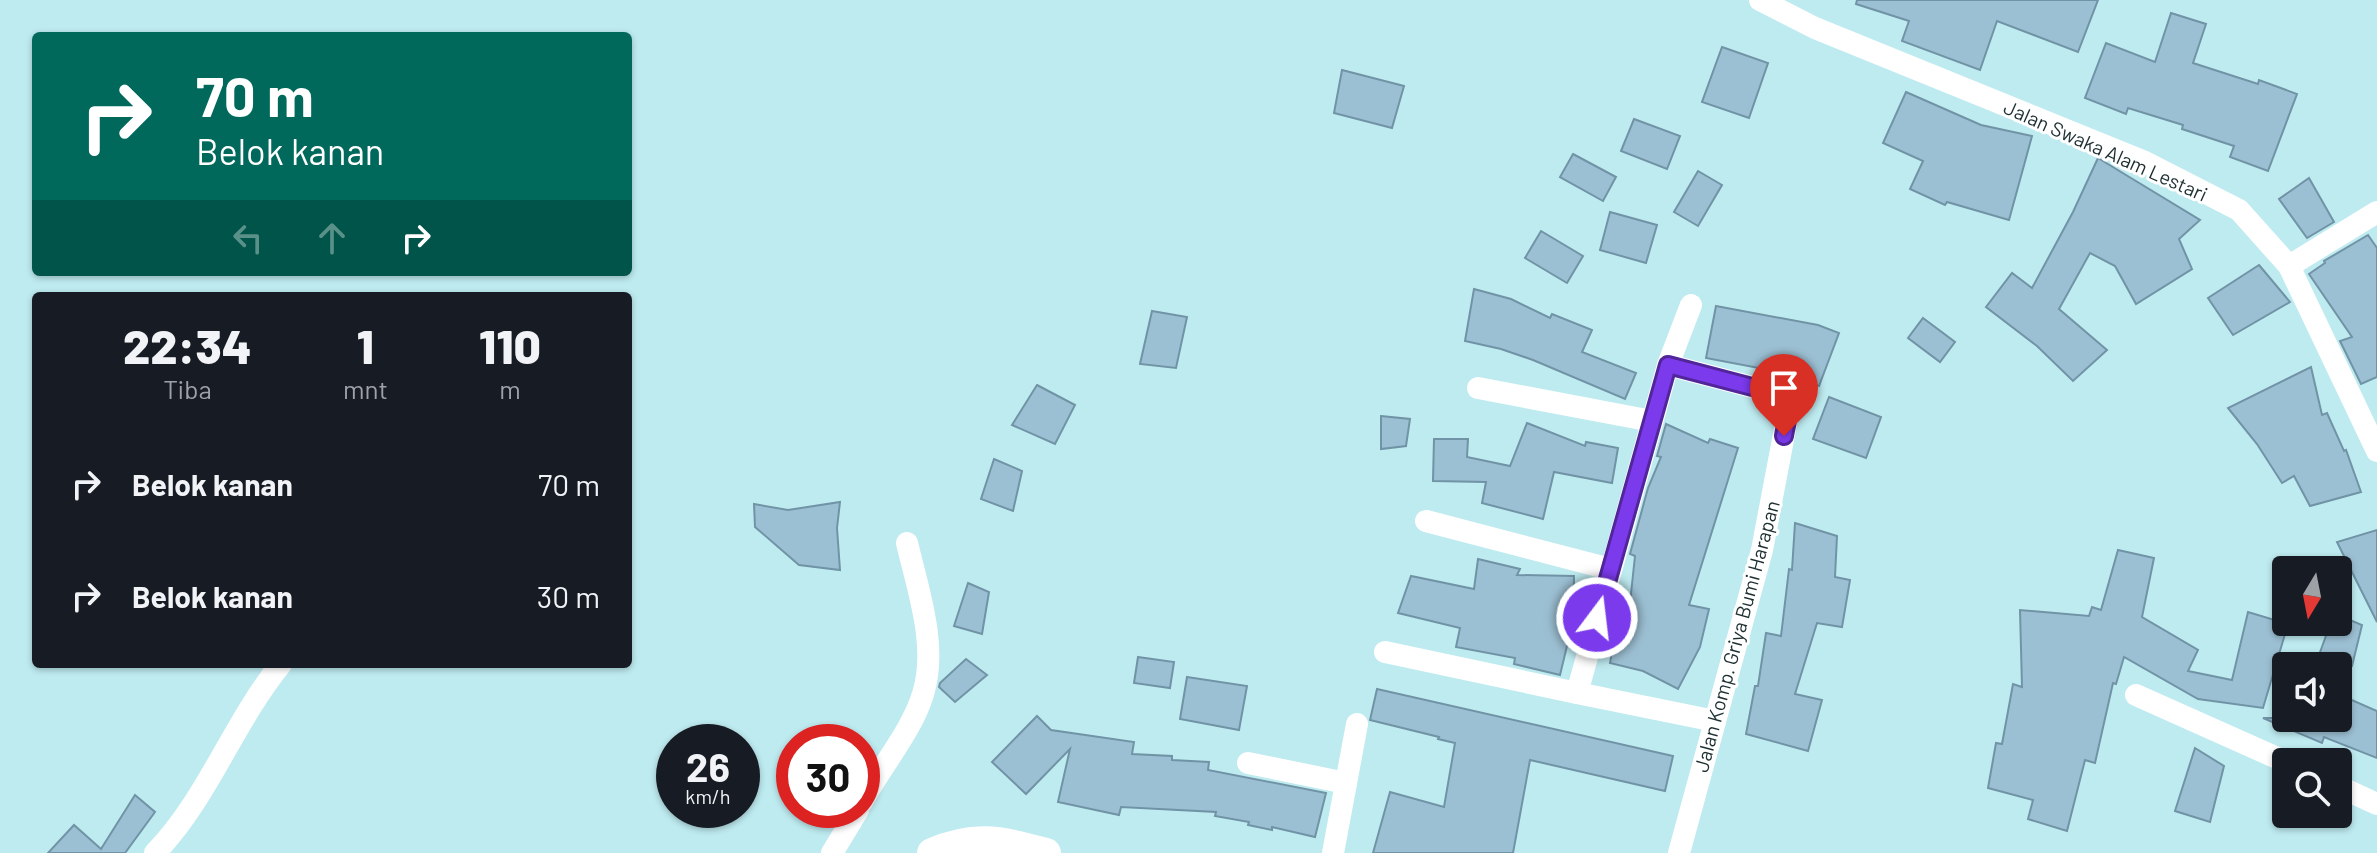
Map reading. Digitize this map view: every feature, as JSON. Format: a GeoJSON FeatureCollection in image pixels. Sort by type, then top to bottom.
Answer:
{"type":"FeatureCollection","features":[{"type":"Feature","properties":{"kind":"street","name":"Jalan Swaka Alam Lestari"},"geometry":{"type":"LineString","coordinates":[[1760,0],[1815,28],[2145,162],[2239,210],[2289,266],[2377,451]]}},
{"type":"Feature","properties":{"kind":"street"},"geometry":{"type":"LineString","coordinates":[[2289,266],[2377,212]]}},
{"type":"Feature","properties":{"kind":"street"},"geometry":{"type":"LineString","coordinates":[[1577,693],[1668,365],[1691,305]]}},
{"type":"Feature","properties":{"kind":"street","name":"Jalan Komp. Griya Bumi Harapan"},"geometry":{"type":"LineString","coordinates":[[1668,365],[1783,395],[1788,400],[1789,408],[1762,550],[1679,853]]}},
{"type":"Feature","properties":{"kind":"street"},"geometry":{"type":"LineString","coordinates":[[1478,388],[1652,421]]}},
{"type":"Feature","properties":{"kind":"street"},"geometry":{"type":"LineString","coordinates":[[1426,521],[1610,569]]}},
{"type":"Feature","properties":{"kind":"street"},"geometry":{"type":"LineString","coordinates":[[880,770],[923,695],[929,660],[923,615],[907,543]]}},
{"type":"Feature","properties":{"kind":"street"},"geometry":{"type":"LineString","coordinates":[[1385,652],[1715,721]]}},
{"type":"Feature","properties":{"kind":"street"},"geometry":{"type":"LineString","coordinates":[[155,853],[184,818],[255,700],[278,668]]}},
{"type":"Feature","properties":{"kind":"street"},"geometry":{"type":"LineString","coordinates":[[2136,695],[2272,756]]}},
{"type":"Feature","properties":{"kind":"street"},"geometry":{"type":"LineString","coordinates":[[1333,853],[1357,724]]}},
{"type":"Feature","properties":{"kind":"street"},"geometry":{"type":"LineString","coordinates":[[1248,763],[1346,783]]}},
{"type":"Feature","properties":{"kind":"street"},"geometry":{"type":"LineString","coordinates":[[2352,792],[2377,804]]}},
{"type":"Feature","properties":{"kind":"street"},"geometry":{"type":"LineString","coordinates":[[832,853],[847,828]]}},
{"type":"Feature","properties":{"kind":"street"},"geometry":{"type":"LineString","coordinates":[[932,853],[957,842],[987,841],[1046,853]]}},
{"type":"Feature","properties":{"kind":"building"},"geometry":{"type":"Polygon","coordinates":[[[1857,0],[2098,0],[2078,52],[1997,21],[1980,70],[1902,41],[1909,21],[1856,4],[1857,0]]]}},
{"type":"Feature","properties":{"kind":"building"},"geometry":{"type":"Polygon","coordinates":[[[2171,13],[2206,24],[2193,63],[2258,84],[2259,80],[2297,94],[2268,171],[2230,157],[2234,146],[2182,129],[2183,125],[2128,108],[2126,114],[2085,98],[2106,43],[2155,62],[2171,13]]]}},
{"type":"Feature","properties":{"kind":"building"},"geometry":{"type":"Polygon","coordinates":[[[1722,47],[1768,63],[1749,118],[1702,102],[1722,47]]]}},
{"type":"Feature","properties":{"kind":"building"},"geometry":{"type":"Polygon","coordinates":[[[1342,70],[1404,86],[1392,128],[1334,113],[1342,70]]]}},
{"type":"Feature","properties":{"kind":"building"},"geometry":{"type":"Polygon","coordinates":[[[1906,92],[1981,125],[2032,136],[2009,220],[1947,202],[1945,205],[1910,189],[1923,161],[1883,143],[1906,92]]]}},
{"type":"Feature","properties":{"kind":"building"},"geometry":{"type":"Polygon","coordinates":[[[1634,119],[1680,136],[1667,169],[1621,151],[1634,119]]]}},
{"type":"Feature","properties":{"kind":"building"},"geometry":{"type":"Polygon","coordinates":[[[1573,154],[1616,177],[1603,201],[1560,177],[1573,154]]]}},
{"type":"Feature","properties":{"kind":"building"},"geometry":{"type":"Polygon","coordinates":[[[2098,158],[2200,220],[2179,239],[2192,269],[2136,304],[2115,266],[2090,253],[2059,309],[2107,350],[2073,381],[2037,346],[1986,307],[2012,273],[2032,288],[2098,158]]]}},
{"type":"Feature","properties":{"kind":"building"},"geometry":{"type":"Polygon","coordinates":[[[1698,171],[1722,185],[1698,226],[1674,212],[1698,171]]]}},
{"type":"Feature","properties":{"kind":"building"},"geometry":{"type":"Polygon","coordinates":[[[2309,178],[2334,222],[2307,238],[2279,199],[2309,178]]]}},
{"type":"Feature","properties":{"kind":"building"},"geometry":{"type":"Polygon","coordinates":[[[1610,212],[1657,225],[1646,263],[1600,250],[1610,212]]]}},
{"type":"Feature","properties":{"kind":"building"},"geometry":{"type":"Polygon","coordinates":[[[1541,231],[1583,256],[1567,283],[1525,258],[1541,231]]]}},
{"type":"Feature","properties":{"kind":"building"},"geometry":{"type":"Polygon","coordinates":[[[2368,235],[2377,248],[2377,377],[2361,384],[2340,341],[2352,337],[2309,274],[2324,261],[2368,235]]]}},
{"type":"Feature","properties":{"kind":"building"},"geometry":{"type":"Polygon","coordinates":[[[2259,265],[2290,302],[2233,335],[2208,298],[2259,265]]]}},
{"type":"Feature","properties":{"kind":"building"},"geometry":{"type":"Polygon","coordinates":[[[1474,289],[1511,299],[1550,318],[1552,314],[1592,330],[1582,352],[1636,373],[1625,399],[1533,360],[1465,341],[1474,289]]]}},
{"type":"Feature","properties":{"kind":"building"},"geometry":{"type":"Polygon","coordinates":[[[1716,306],[1818,325],[1839,333],[1819,386],[1780,372],[1706,358],[1716,306]]]}},
{"type":"Feature","properties":{"kind":"building"},"geometry":{"type":"Polygon","coordinates":[[[1152,311],[1187,317],[1176,368],[1140,364],[1152,311]]]}},
{"type":"Feature","properties":{"kind":"building"},"geometry":{"type":"Polygon","coordinates":[[[1923,318],[1955,342],[1940,362],[1908,338],[1923,318]]]}},
{"type":"Feature","properties":{"kind":"building"},"geometry":{"type":"Polygon","coordinates":[[[2311,367],[2322,415],[2327,413],[2346,450],[2361,492],[2310,506],[2294,476],[2282,483],[2257,444],[2228,408],[2311,367]]]}},
{"type":"Feature","properties":{"kind":"building"},"geometry":{"type":"Polygon","coordinates":[[[1037,385],[1075,405],[1055,444],[1012,425],[1037,385]]]}},
{"type":"Feature","properties":{"kind":"building"},"geometry":{"type":"Polygon","coordinates":[[[1829,397],[1881,417],[1866,458],[1813,439],[1829,397]]]}},
{"type":"Feature","properties":{"kind":"building"},"geometry":{"type":"Polygon","coordinates":[[[1381,416],[1410,419],[1406,446],[1381,449],[1381,416]]]}},
{"type":"Feature","properties":{"kind":"building"},"geometry":{"type":"Polygon","coordinates":[[[1527,423],[1585,446],[1586,442],[1618,448],[1612,483],[1554,472],[1543,519],[1482,503],[1486,482],[1433,481],[1434,439],[1468,439],[1467,457],[1510,466],[1527,423]]]}},
{"type":"Feature","properties":{"kind":"building"},"geometry":{"type":"Polygon","coordinates":[[[1666,424],[1708,443],[1710,439],[1738,448],[1689,605],[1709,609],[1700,647],[1678,689],[1643,671],[1610,663],[1621,602],[1630,603],[1635,556],[1630,554],[1648,488],[1661,457],[1657,456],[1666,424]]]}},
{"type":"Feature","properties":{"kind":"building"},"geometry":{"type":"Polygon","coordinates":[[[994,459],[1022,471],[1013,511],[981,499],[994,459]]]}},
{"type":"Feature","properties":{"kind":"building"},"geometry":{"type":"Polygon","coordinates":[[[840,502],[837,528],[840,570],[799,565],[755,527],[754,504],[788,510],[840,502]]]}},
{"type":"Feature","properties":{"kind":"building"},"geometry":{"type":"Polygon","coordinates":[[[1795,523],[1837,536],[1835,577],[1850,580],[1842,627],[1817,623],[1795,694],[1822,700],[1808,751],[1746,734],[1755,686],[1758,686],[1766,633],[1781,636],[1789,569],[1792,570],[1795,523]]]}},
{"type":"Feature","properties":{"kind":"building"},"geometry":{"type":"Polygon","coordinates":[[[2377,530],[2377,622],[2352,572],[2352,556],[2344,556],[2337,542],[2377,530]]]}},
{"type":"Feature","properties":{"kind":"building"},"geometry":{"type":"Polygon","coordinates":[[[2118,550],[2154,558],[2142,617],[2198,650],[2188,671],[2232,680],[2248,612],[2272,619],[2272,636],[2284,636],[2280,652],[2272,652],[2272,678],[2263,708],[2198,699],[2124,657],[2116,684],[2113,683],[2095,763],[2085,760],[2067,831],[2028,819],[2033,800],[1988,788],[1996,743],[2002,744],[2013,684],[2022,687],[2020,610],[2089,616],[2092,607],[2101,610],[2118,550]]]}},
{"type":"Feature","properties":{"kind":"building"},"geometry":{"type":"Polygon","coordinates":[[[1478,559],[1520,569],[1517,575],[1574,576],[1573,621],[1560,675],[1514,664],[1515,658],[1456,647],[1460,628],[1398,613],[1411,576],[1474,589],[1478,559]]]}},
{"type":"Feature","properties":{"kind":"building"},"geometry":{"type":"Polygon","coordinates":[[[968,583],[989,592],[982,634],[954,626],[968,583]]]}},
{"type":"Feature","properties":{"kind":"building"},"geometry":{"type":"Polygon","coordinates":[[[2352,621],[2362,625],[2352,666],[2352,652],[2320,652],[2326,636],[2352,636],[2352,621]]]}},
{"type":"Feature","properties":{"kind":"building"},"geometry":{"type":"Polygon","coordinates":[[[1138,657],[1174,662],[1170,688],[1134,683],[1138,657]]]}},
{"type":"Feature","properties":{"kind":"building"},"geometry":{"type":"Polygon","coordinates":[[[966,659],[987,675],[955,702],[939,687],[940,683],[966,659]]]}},
{"type":"Feature","properties":{"kind":"building"},"geometry":{"type":"Polygon","coordinates":[[[1187,677],[1247,686],[1239,730],[1180,719],[1187,677]]]}},
{"type":"Feature","properties":{"kind":"building"},"geometry":{"type":"Polygon","coordinates":[[[1377,689],[1673,756],[1665,791],[1530,760],[1513,853],[1373,853],[1390,792],[1444,807],[1455,743],[1370,720],[1377,689]]]}},
{"type":"Feature","properties":{"kind":"building"},"geometry":{"type":"Polygon","coordinates":[[[2352,700],[2377,711],[2377,758],[2324,737],[2322,743],[2296,732],[2352,732],[2352,700]]]}},
{"type":"Feature","properties":{"kind":"building"},"geometry":{"type":"Polygon","coordinates":[[[1037,716],[1051,730],[1134,742],[1132,754],[1209,762],[1208,770],[1326,793],[1315,837],[1248,825],[1249,822],[1215,816],[1216,812],[1121,807],[1119,815],[1058,802],[1070,749],[1026,794],[992,762],[1037,716]]]}},
{"type":"Feature","properties":{"kind":"building"},"geometry":{"type":"Polygon","coordinates":[[[2195,748],[2224,766],[2210,822],[2175,811],[2195,748]]]}},
{"type":"Feature","properties":{"kind":"building"},"geometry":{"type":"Polygon","coordinates":[[[135,795],[155,812],[125,853],[48,853],[74,825],[101,849],[135,795]]]}},
{"type":"Feature","properties":{"kind":"route"},"geometry":{"type":"LineString","coordinates":[[1597,618],[1668,365],[1783,395],[1788,400],[1789,408],[1784,436]]}}]}
